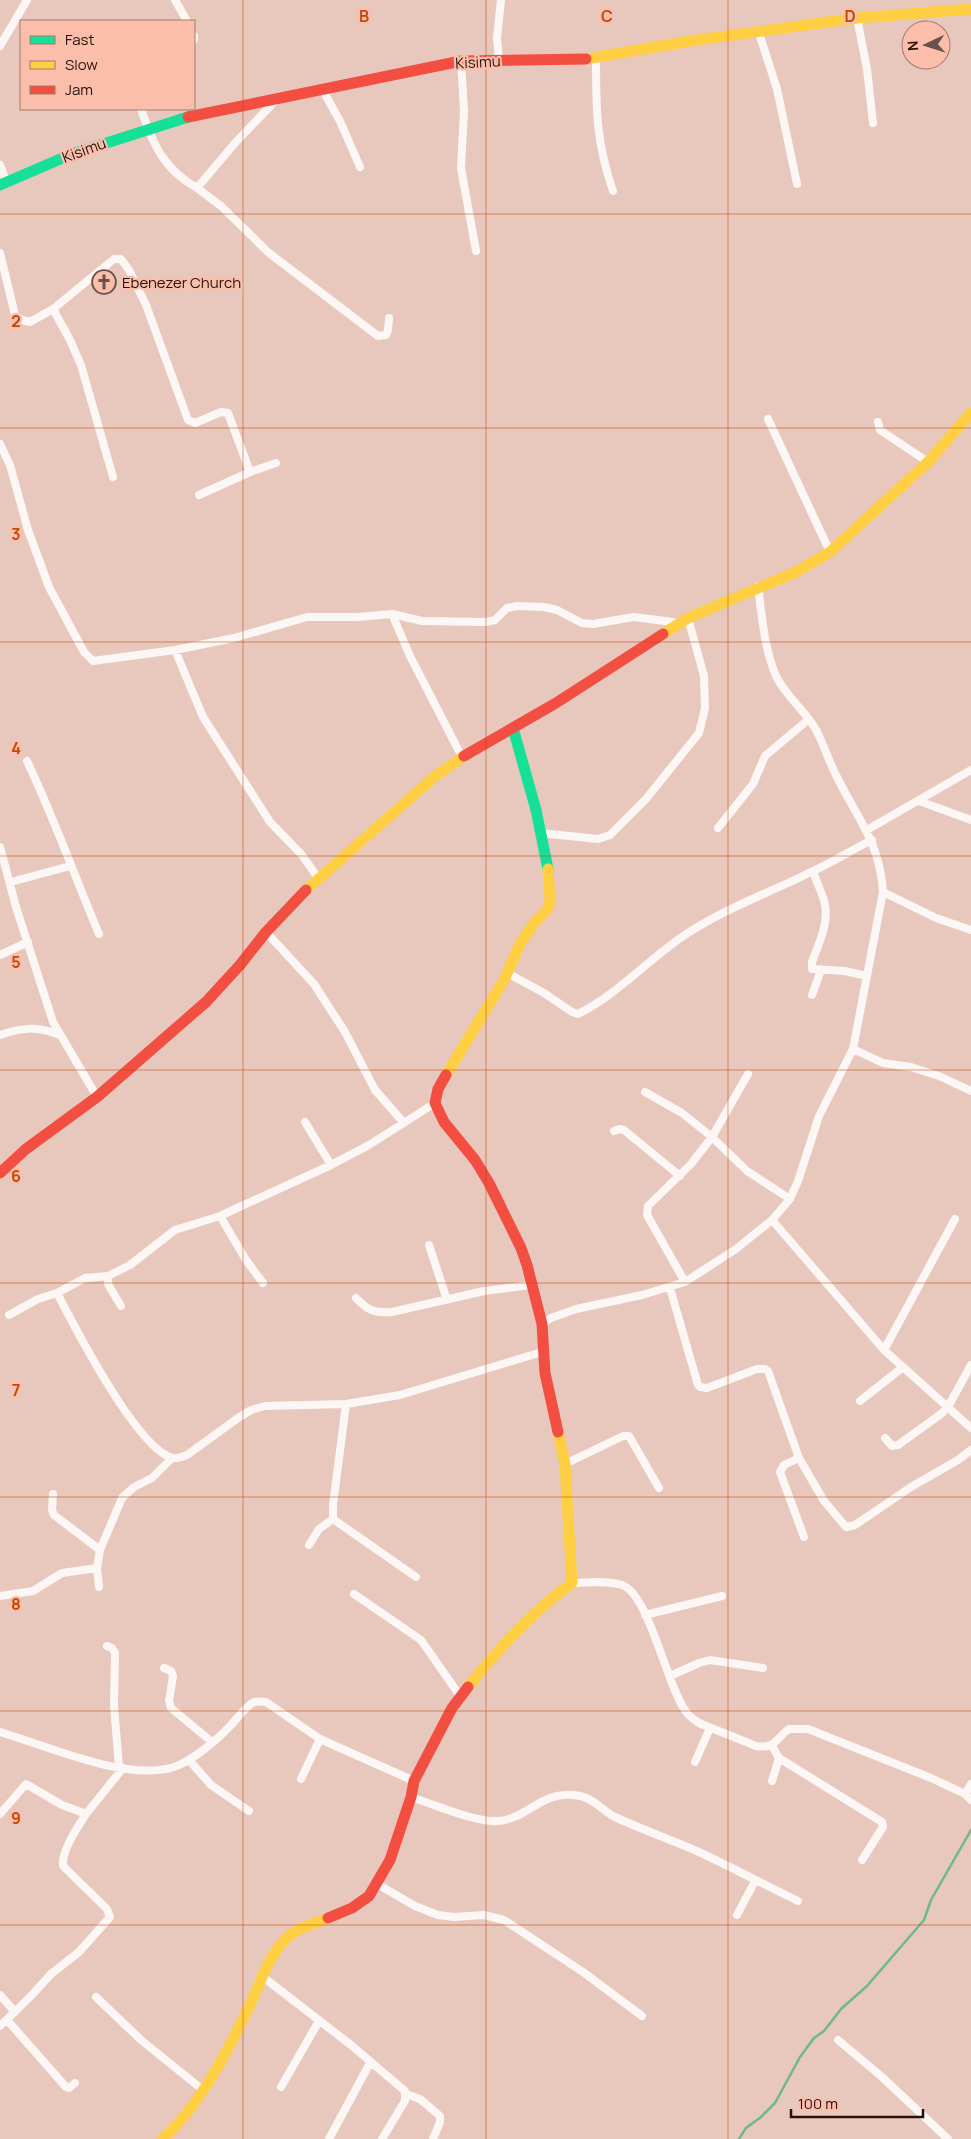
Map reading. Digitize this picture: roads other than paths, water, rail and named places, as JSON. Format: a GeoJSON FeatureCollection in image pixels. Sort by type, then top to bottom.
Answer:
{"type":"FeatureCollection","features":[{"type":"Feature","properties":{"kind":"street"},"geometry":{"type":"LineString","coordinates":[[0,46],[27,0]]}},
{"type":"Feature","properties":{"kind":"street"},"geometry":{"type":"LineString","coordinates":[[175,0],[186,20]]}},
{"type":"Feature","properties":{"kind":"street"},"geometry":{"type":"LineString","coordinates":[[499,60],[497,38],[501,0]]}},
{"type":"Feature","properties":{"kind":"street","name":"Kisimu"},"geometry":{"type":"LineString","coordinates":[[3,183],[72,154],[148,128],[279,98],[461,61],[533,61],[596,57],[690,41],[857,18],[971,9]]}},
{"type":"Feature","properties":{"kind":"street"},"geometry":{"type":"LineString","coordinates":[[857,18],[867,69],[873,123]]}},
{"type":"Feature","properties":{"kind":"street"},"geometry":{"type":"LineString","coordinates":[[759,33],[777,89],[796,184]]}},
{"type":"Feature","properties":{"kind":"street"},"geometry":{"type":"LineString","coordinates":[[596,57],[598,138],[603,164],[613,191]]}},
{"type":"Feature","properties":{"kind":"street"},"geometry":{"type":"LineString","coordinates":[[461,61],[464,111],[461,168],[476,251]]}},
{"type":"Feature","properties":{"kind":"street"},"geometry":{"type":"LineString","coordinates":[[322,89],[340,121],[360,167]]}},
{"type":"Feature","properties":{"kind":"street"},"geometry":{"type":"LineString","coordinates":[[197,188],[235,143],[279,98]]}},
{"type":"Feature","properties":{"kind":"street"},"geometry":{"type":"LineString","coordinates":[[141,110],[159,152],[171,170],[181,179],[221,206],[269,252],[378,336],[386,336],[389,318]]}},
{"type":"Feature","properties":{"kind":"street"},"geometry":{"type":"LineString","coordinates":[[0,165],[3,183]]}},
{"type":"Feature","properties":{"kind":"street"},"geometry":{"type":"LineString","coordinates":[[0,253],[15,315],[22,320],[30,322],[52,309],[114,259],[121,259],[129,270],[146,305],[188,420],[195,423],[221,412],[228,413],[250,472]]}},
{"type":"Feature","properties":{"kind":"street"},"geometry":{"type":"LineString","coordinates":[[52,309],[70,340],[81,365],[113,477]]}},
{"type":"Feature","properties":{"kind":"street"},"geometry":{"type":"LineString","coordinates":[[0,1173],[40,1139],[97,1097],[206,1002],[266,932],[318,878],[434,777],[462,757],[556,703],[684,620],[758,586],[796,572],[830,552],[928,462],[971,413]]}},
{"type":"Feature","properties":{"kind":"street"},"geometry":{"type":"LineString","coordinates":[[768,419],[830,552]]}},
{"type":"Feature","properties":{"kind":"street"},"geometry":{"type":"LineString","coordinates":[[878,422],[880,430],[928,462]]}},
{"type":"Feature","properties":{"kind":"street"},"geometry":{"type":"LineString","coordinates":[[0,444],[10,465],[28,530],[49,587],[87,657],[93,661],[175,650],[234,638],[307,617],[358,617],[392,614],[422,621],[486,622],[495,620],[507,608],[544,607],[557,610],[582,623],[593,624],[634,617],[684,620]]}},
{"type":"Feature","properties":{"kind":"street"},"geometry":{"type":"LineString","coordinates":[[200,496],[250,472],[276,463]]}},
{"type":"Feature","properties":{"kind":"street"},"geometry":{"type":"LineString","coordinates":[[542,1324],[551,1318],[576,1309],[670,1288],[685,1282],[736,1249],[772,1220],[790,1199],[798,1181],[818,1116],[853,1049],[883,892],[882,873],[872,840],[836,774],[820,738],[809,719],[777,677],[764,630],[758,586]]}},
{"type":"Feature","properties":{"kind":"street"},"geometry":{"type":"LineString","coordinates":[[392,614],[410,656],[462,757]]}},
{"type":"Feature","properties":{"kind":"street"},"geometry":{"type":"LineString","coordinates":[[540,833],[598,839],[610,835],[646,799],[699,733],[705,708],[704,676],[684,620]]}},
{"type":"Feature","properties":{"kind":"street"},"geometry":{"type":"LineString","coordinates":[[175,650],[203,717],[270,822],[302,855],[318,878]]}},
{"type":"Feature","properties":{"kind":"street"},"geometry":{"type":"LineString","coordinates":[[718,828],[753,784],[765,756],[809,719]]}},
{"type":"Feature","properties":{"kind":"street"},"geometry":{"type":"LineString","coordinates":[[513,728],[548,870],[550,902],[547,910],[534,923],[520,944],[507,973],[438,1089],[435,1103],[444,1122],[475,1160],[489,1183],[521,1248],[532,1284],[542,1324],[542,1352],[548,1392],[566,1464],[572,1583]]}},
{"type":"Feature","properties":{"kind":"street"},"geometry":{"type":"LineString","coordinates":[[27,761],[49,806],[70,866],[99,934]]}},
{"type":"Feature","properties":{"kind":"street"},"geometry":{"type":"LineString","coordinates":[[867,830],[971,770]]}},
{"type":"Feature","properties":{"kind":"street"},"geometry":{"type":"LineString","coordinates":[[918,801],[971,820]]}},
{"type":"Feature","properties":{"kind":"street"},"geometry":{"type":"LineString","coordinates":[[507,973],[578,1014],[618,988],[679,939],[716,917],[750,898],[812,872],[848,851],[872,840]]}},
{"type":"Feature","properties":{"kind":"street"},"geometry":{"type":"LineString","coordinates":[[0,847],[11,882],[16,907],[51,1016],[60,1035],[97,1097]]}},
{"type":"Feature","properties":{"kind":"street"},"geometry":{"type":"LineString","coordinates":[[11,882],[70,866]]}},
{"type":"Feature","properties":{"kind":"street"},"geometry":{"type":"LineString","coordinates":[[812,872],[825,905],[824,927],[812,966],[814,970],[845,971],[868,976]]}},
{"type":"Feature","properties":{"kind":"street"},"geometry":{"type":"LineString","coordinates":[[883,892],[936,918],[971,930]]}},
{"type":"Feature","properties":{"kind":"street"},"geometry":{"type":"LineString","coordinates":[[266,932],[318,990],[346,1032],[375,1090],[404,1123]]}},
{"type":"Feature","properties":{"kind":"street"},"geometry":{"type":"LineString","coordinates":[[0,955],[28,942]]}},
{"type":"Feature","properties":{"kind":"street"},"geometry":{"type":"LineString","coordinates":[[812,995],[821,970]]}},
{"type":"Feature","properties":{"kind":"street"},"geometry":{"type":"LineString","coordinates":[[0,1035],[27,1028],[42,1028],[60,1035]]}},
{"type":"Feature","properties":{"kind":"street"},"geometry":{"type":"LineString","coordinates":[[853,1049],[883,1063],[911,1067],[939,1076],[971,1091]]}},
{"type":"Feature","properties":{"kind":"street"},"geometry":{"type":"LineString","coordinates":[[685,1282],[647,1216],[646,1210],[650,1202],[680,1176],[712,1137],[748,1074]]}},
{"type":"Feature","properties":{"kind":"street"},"geometry":{"type":"LineString","coordinates":[[645,1092],[682,1113],[712,1137],[747,1171],[790,1199]]}},
{"type":"Feature","properties":{"kind":"street"},"geometry":{"type":"LineString","coordinates":[[9,1315],[38,1299],[57,1293],[85,1278],[108,1276],[130,1265],[175,1230],[220,1216],[331,1165],[369,1145],[435,1103]]}},
{"type":"Feature","properties":{"kind":"street"},"geometry":{"type":"LineString","coordinates":[[305,1122],[331,1165]]}},
{"type":"Feature","properties":{"kind":"street"},"geometry":{"type":"LineString","coordinates":[[614,1130],[624,1130],[680,1176]]}},
{"type":"Feature","properties":{"kind":"street"},"geometry":{"type":"LineString","coordinates":[[220,1216],[246,1260],[263,1282]]}},
{"type":"Feature","properties":{"kind":"street"},"geometry":{"type":"LineString","coordinates":[[884,1350],[955,1219]]}},
{"type":"Feature","properties":{"kind":"street"},"geometry":{"type":"LineString","coordinates":[[772,1220],[884,1350],[971,1428]]}},
{"type":"Feature","properties":{"kind":"street"},"geometry":{"type":"LineString","coordinates":[[429,1245],[447,1300]]}},
{"type":"Feature","properties":{"kind":"street"},"geometry":{"type":"LineString","coordinates":[[108,1276],[108,1284],[121,1306]]}},
{"type":"Feature","properties":{"kind":"street"},"geometry":{"type":"LineString","coordinates":[[356,1298],[366,1309],[377,1313],[484,1291],[532,1284]]}},
{"type":"Feature","properties":{"kind":"street"},"geometry":{"type":"LineString","coordinates":[[670,1288],[698,1385],[708,1388],[757,1369],[765,1369],[771,1376],[800,1458],[824,1501],[843,1525],[849,1528],[971,1450]]}},
{"type":"Feature","properties":{"kind":"street"},"geometry":{"type":"LineString","coordinates":[[57,1293],[100,1372],[134,1424],[156,1447],[172,1458],[186,1455],[251,1410],[265,1406],[346,1404],[400,1395],[542,1352]]}},
{"type":"Feature","properties":{"kind":"street"},"geometry":{"type":"LineString","coordinates":[[884,1438],[892,1446],[898,1445],[937,1418],[948,1407],[971,1365]]}},
{"type":"Feature","properties":{"kind":"street"},"geometry":{"type":"LineString","coordinates":[[860,1401],[903,1367]]}},
{"type":"Feature","properties":{"kind":"street"},"geometry":{"type":"LineString","coordinates":[[334,1519],[333,1505],[346,1404]]}},
{"type":"Feature","properties":{"kind":"street"},"geometry":{"type":"LineString","coordinates":[[566,1464],[623,1436],[629,1436],[659,1488]]}},
{"type":"Feature","properties":{"kind":"street"},"geometry":{"type":"LineString","coordinates":[[99,1587],[96,1568],[100,1550],[122,1498],[134,1487],[152,1478],[172,1458]]}},
{"type":"Feature","properties":{"kind":"street"},"geometry":{"type":"LineString","coordinates":[[800,1458],[784,1466],[780,1472],[804,1537]]}},
{"type":"Feature","properties":{"kind":"street"},"geometry":{"type":"LineString","coordinates":[[53,1494],[52,1510],[54,1515],[100,1550]]}},
{"type":"Feature","properties":{"kind":"street"},"geometry":{"type":"LineString","coordinates":[[309,1545],[319,1529],[334,1519]]}},
{"type":"Feature","properties":{"kind":"street"},"geometry":{"type":"LineString","coordinates":[[334,1519],[416,1577]]}},
{"type":"Feature","properties":{"kind":"street"},"geometry":{"type":"LineString","coordinates":[[0,1596],[33,1591],[62,1572],[96,1568]]}},
{"type":"Feature","properties":{"kind":"street"},"geometry":{"type":"LineString","coordinates":[[162,2139],[180,2122],[231,2043],[273,1954],[291,1934],[352,1908],[369,1896],[378,1884],[390,1860],[411,1797],[414,1781],[460,1696],[512,1637],[558,1593],[572,1583],[622,1585],[634,1594],[645,1615],[684,1710],[691,1718],[710,1728],[756,1746],[772,1746],[789,1729],[808,1729],[870,1756],[931,1778],[968,1797],[971,1784]]}},
{"type":"Feature","properties":{"kind":"street"},"geometry":{"type":"LineString","coordinates":[[354,1594],[421,1640],[460,1696]]}},
{"type":"Feature","properties":{"kind":"street"},"geometry":{"type":"LineString","coordinates":[[645,1615],[722,1596]]}},
{"type":"Feature","properties":{"kind":"street"},"geometry":{"type":"LineString","coordinates":[[0,2026],[16,2012],[51,1974],[79,1952],[110,1917],[107,1909],[63,1866],[62,1861],[86,1814],[121,1768],[114,1706],[115,1653],[112,1648],[107,1646]]}},
{"type":"Feature","properties":{"kind":"street"},"geometry":{"type":"LineString","coordinates":[[670,1676],[710,1660],[763,1668]]}},
{"type":"Feature","properties":{"kind":"street"},"geometry":{"type":"LineString","coordinates":[[164,1668],[171,1672],[173,1676],[169,1701],[171,1708],[212,1742]]}},
{"type":"Feature","properties":{"kind":"street"},"geometry":{"type":"LineString","coordinates":[[0,1732],[121,1768],[157,1770],[176,1766],[189,1760],[225,1732],[248,1707],[260,1701],[266,1702],[320,1739],[414,1781]]}},
{"type":"Feature","properties":{"kind":"street"},"geometry":{"type":"LineString","coordinates":[[695,1762],[710,1728]]}},
{"type":"Feature","properties":{"kind":"street"},"geometry":{"type":"LineString","coordinates":[[301,1779],[320,1739]]}},
{"type":"Feature","properties":{"kind":"street"},"geometry":{"type":"LineString","coordinates":[[772,1746],[779,1758],[882,1822],[884,1827],[862,1860]]}},
{"type":"Feature","properties":{"kind":"street"},"geometry":{"type":"LineString","coordinates":[[772,1781],[779,1758]]}},
{"type":"Feature","properties":{"kind":"street"},"geometry":{"type":"LineString","coordinates":[[189,1760],[211,1785],[249,1811]]}},
{"type":"Feature","properties":{"kind":"street"},"geometry":{"type":"LineString","coordinates":[[0,1814],[26,1784],[62,1805],[86,1814]]}},
{"type":"Feature","properties":{"kind":"street"},"geometry":{"type":"LineString","coordinates":[[411,1797],[484,1820],[499,1821],[514,1818],[541,1800],[554,1796],[581,1796],[614,1816],[700,1853],[798,1901]]}},
{"type":"Feature","properties":{"kind":"street"},"geometry":{"type":"LineString","coordinates":[[737,1915],[755,1881]]}},
{"type":"Feature","properties":{"kind":"street"},"geometry":{"type":"LineString","coordinates":[[378,1884],[415,1906],[438,1915],[454,1917],[484,1915],[504,1920],[583,1972],[642,2016]]}},
{"type":"Feature","properties":{"kind":"street"},"geometry":{"type":"LineString","coordinates":[[263,1977],[351,2045],[406,2094],[420,2099],[440,2116],[440,2122],[432,2139]]}},
{"type":"Feature","properties":{"kind":"street"},"geometry":{"type":"LineString","coordinates":[[0,1995],[16,2012]]}},
{"type":"Feature","properties":{"kind":"street"},"geometry":{"type":"LineString","coordinates":[[96,1997],[142,2040],[202,2090]]}},
{"type":"Feature","properties":{"kind":"street"},"geometry":{"type":"LineString","coordinates":[[7,2020],[66,2087],[70,2088],[75,2083]]}},
{"type":"Feature","properties":{"kind":"street"},"geometry":{"type":"LineString","coordinates":[[281,2087],[319,2021]]}},
{"type":"Feature","properties":{"kind":"street"},"geometry":{"type":"LineString","coordinates":[[838,2040],[889,2083],[948,2139]]}},
{"type":"Feature","properties":{"kind":"street"},"geometry":{"type":"LineString","coordinates":[[329,2139],[370,2063]]}},
{"type":"Feature","properties":{"kind":"street"},"geometry":{"type":"LineString","coordinates":[[382,2139],[405,2101],[406,2094]]}},
{"type":"Feature","properties":{"kind":"waterway"},"geometry":{"type":"LineString","coordinates":[[739,2139],[746,2128],[775,2103],[800,2057],[814,2038],[824,2031],[841,2009],[867,1986],[924,1920],[931,1900],[971,1830]]}},
{"type":"Feature","properties":{"kind":"place","name":"Ebenezer Church"},"geometry":{"type":"Point","coordinates":[104,282]}}]}
